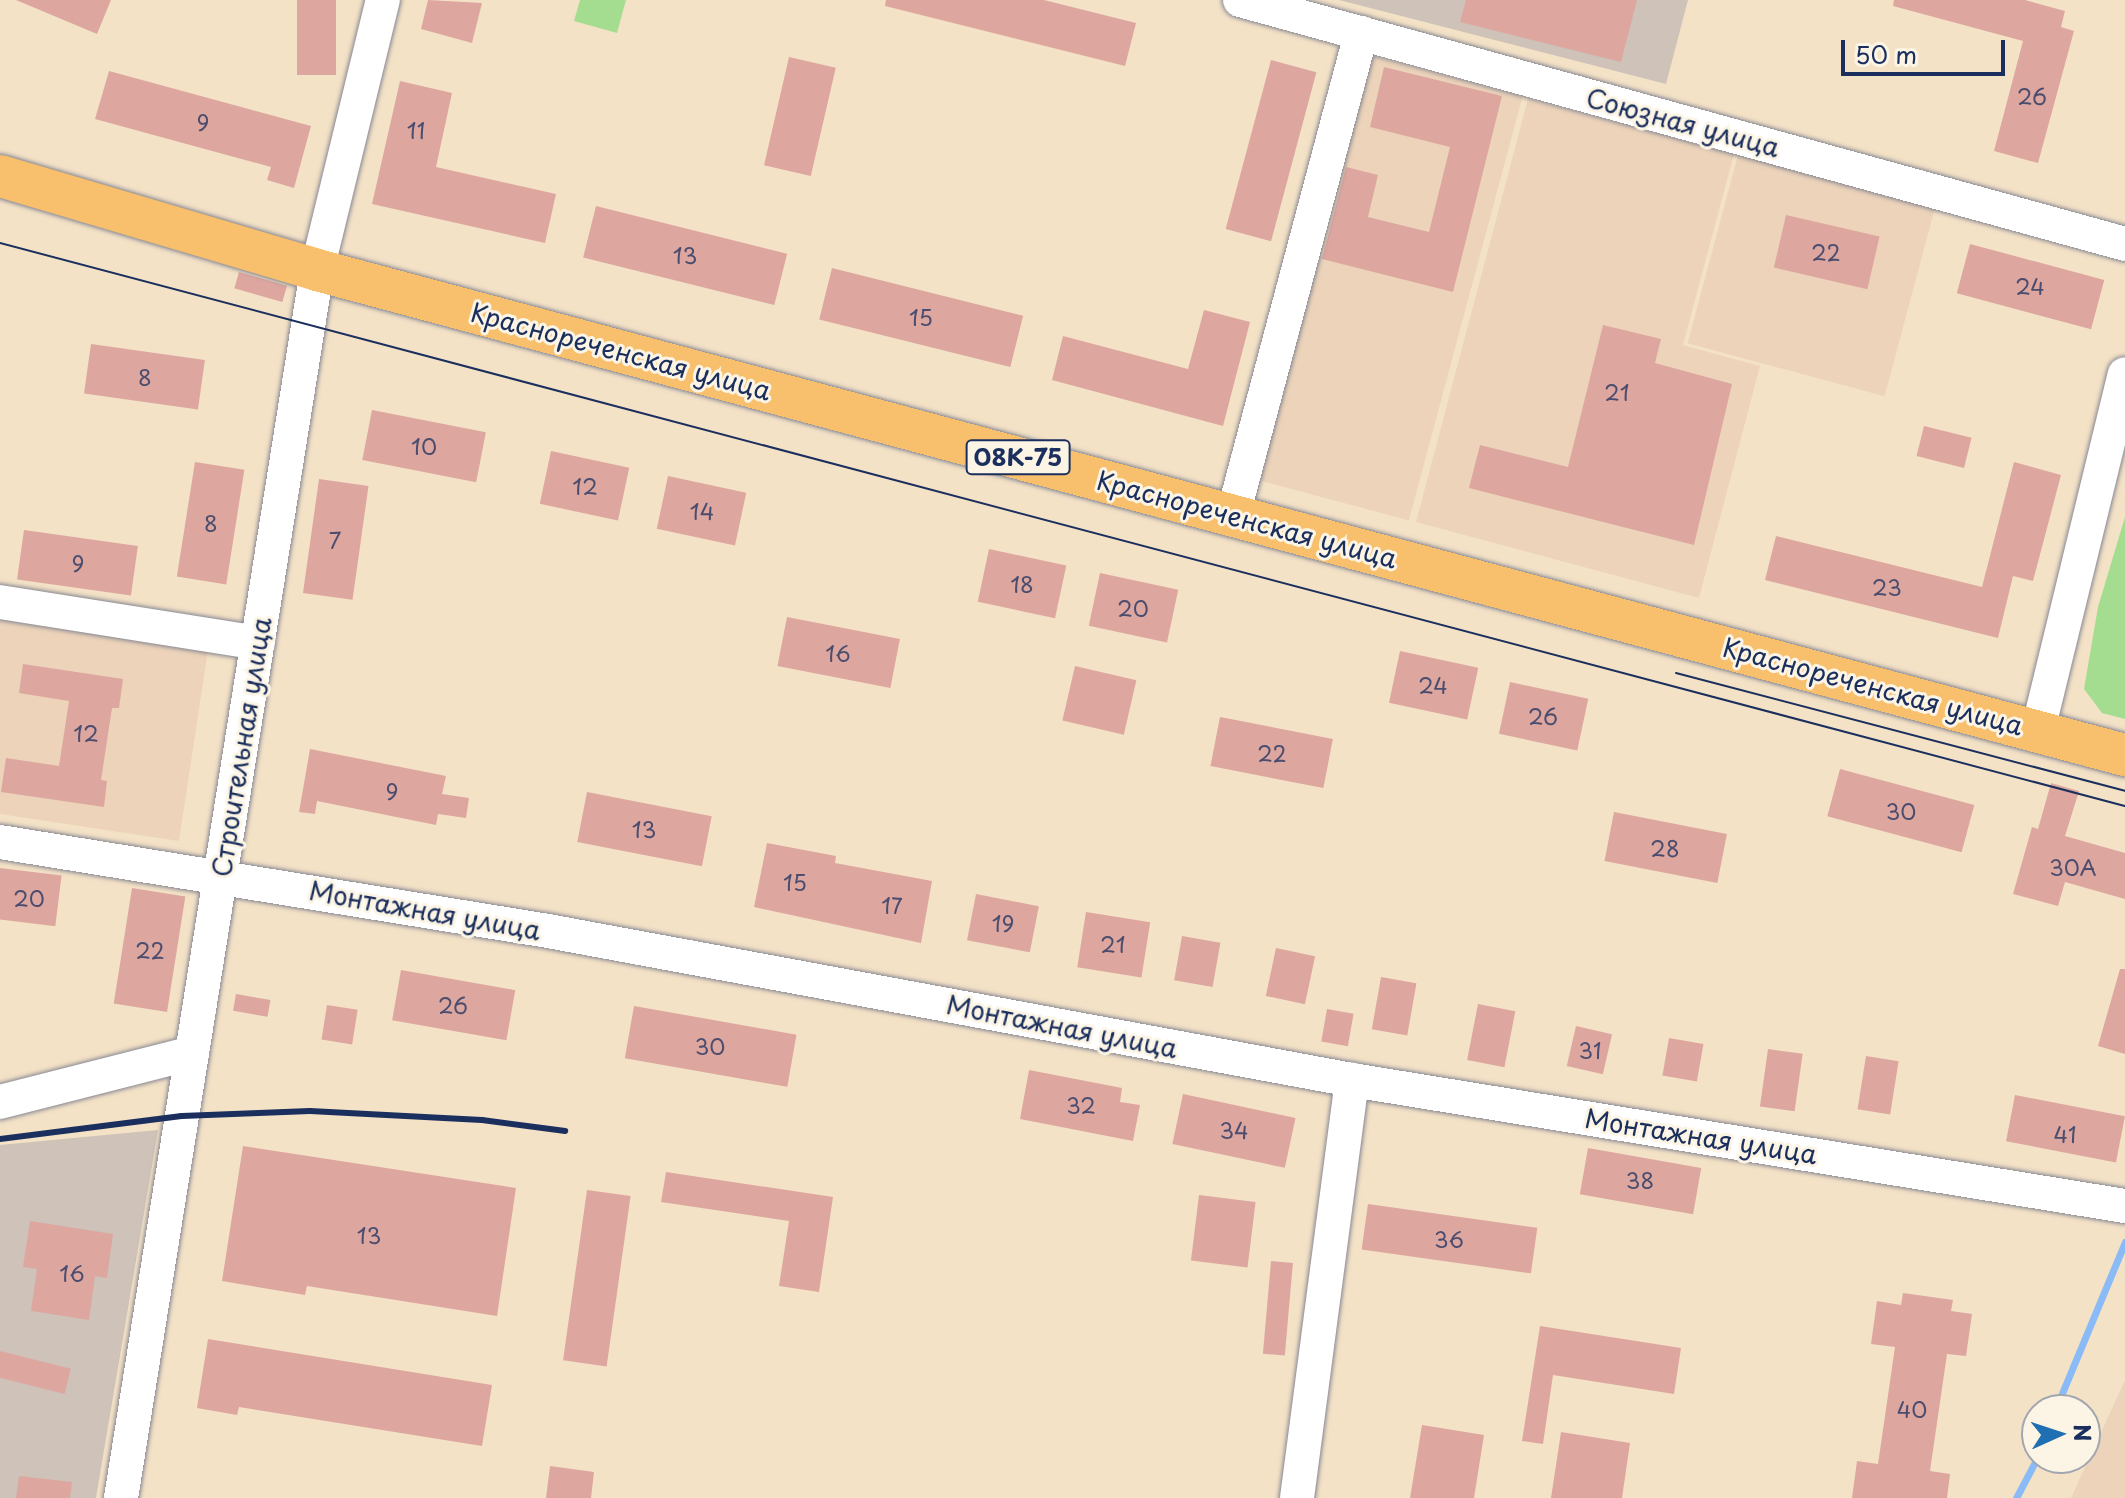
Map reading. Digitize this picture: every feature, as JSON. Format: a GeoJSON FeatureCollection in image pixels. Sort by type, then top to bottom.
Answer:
{"type":"FeatureCollection","features":[{"type":"Feature","properties":{"kind":"main road","name":"Краснореченская улица"},"geometry":{"type":"LineString","coordinates":[[0,176],[317,270],[2125,755]]}},
{"type":"Feature","properties":{"kind":"street","name":"Строительная улица"},"geometry":{"type":"LineString","coordinates":[[121,1498],[317,270],[383,0]]}},
{"type":"Feature","properties":{"kind":"street","name":"Союзная улица"},"geometry":{"type":"LineString","coordinates":[[1240,0],[2125,244]]}},
{"type":"Feature","properties":{"kind":"street"},"geometry":{"type":"LineString","coordinates":[[1233,515],[1361,33]]}},
{"type":"Feature","properties":{"kind":"street"},"geometry":{"type":"LineString","coordinates":[[2038,730],[2125,374]]}},
{"type":"Feature","properties":{"kind":"street"},"geometry":{"type":"LineString","coordinates":[[0,602],[258,643]]}},
{"type":"Feature","properties":{"kind":"street","name":"Монтажная улица"},"geometry":{"type":"LineString","coordinates":[[0,842],[219,875],[1352,1080],[2125,1206]]}},
{"type":"Feature","properties":{"kind":"street"},"geometry":{"type":"LineString","coordinates":[[0,1102],[192,1053]]}},
{"type":"Feature","properties":{"kind":"street"},"geometry":{"type":"LineString","coordinates":[[1297,1498],[1352,1080]]}},
{"type":"Feature","properties":{"kind":"shaded area"},"geometry":{"type":"Polygon","coordinates":[[[1339,0],[1688,0],[1666,84],[1339,0]]]}},
{"type":"Feature","properties":{"kind":"shaded area"},"geometry":{"type":"Polygon","coordinates":[[[1368,55],[1523,96],[1409,520],[1254,479],[1368,55]]]}},
{"type":"Feature","properties":{"kind":"shaded area"},"geometry":{"type":"Polygon","coordinates":[[[1528,99],[1734,154],[1683,345],[1760,366],[1699,598],[1416,522],[1528,99]]]}},
{"type":"Feature","properties":{"kind":"shaded area"},"geometry":{"type":"Polygon","coordinates":[[[1738,155],[1935,208],[1885,396],[1688,343],[1738,155]]]}},
{"type":"Feature","properties":{"kind":"shaded area"},"geometry":{"type":"Polygon","coordinates":[[[0,619],[208,650],[179,841],[0,814],[0,619]]]}},
{"type":"Feature","properties":{"kind":"shaded area"},"geometry":{"type":"Polygon","coordinates":[[[158,1130],[96,1498],[0,1498],[0,1145],[158,1130]]]}},
{"type":"Feature","properties":{"kind":"shaded area"},"geometry":{"type":"Polygon","coordinates":[[[2125,1380],[2125,1498],[2071,1498],[2082,1474],[2101,1474],[2101,1432],[2125,1380]]]}},
{"type":"Feature","properties":{"kind":"green space"},"geometry":{"type":"Polygon","coordinates":[[[580,0],[626,0],[617,33],[574,21],[580,0]]]}},
{"type":"Feature","properties":{"kind":"green space"},"geometry":{"type":"Polygon","coordinates":[[[2125,517],[2125,719],[2102,713],[2084,689],[2098,607],[2125,517]]]}},
{"type":"Feature","properties":{"kind":"building"},"geometry":{"type":"Polygon","coordinates":[[[16,0],[111,0],[97,34],[16,0]]]}},
{"type":"Feature","properties":{"kind":"building"},"geometry":{"type":"Polygon","coordinates":[[[297,0],[336,0],[336,75],[297,75],[297,0]]]}},
{"type":"Feature","properties":{"kind":"building"},"geometry":{"type":"Polygon","coordinates":[[[428,0],[482,3],[472,43],[421,29],[428,0]]]}},
{"type":"Feature","properties":{"kind":"building"},"geometry":{"type":"Polygon","coordinates":[[[886,0],[1044,0],[1136,23],[1125,66],[885,6],[886,0]]]}},
{"type":"Feature","properties":{"kind":"building"},"geometry":{"type":"Polygon","coordinates":[[[1466,0],[1637,0],[1621,62],[1460,22],[1466,0]]]}},
{"type":"Feature","properties":{"kind":"building"},"geometry":{"type":"Polygon","coordinates":[[[1894,0],[2025,0],[2065,11],[2061,27],[2074,31],[2038,163],[1994,151],[2023,41],[1893,6],[1894,0]]]}},
{"type":"Feature","properties":{"kind":"building"},"geometry":{"type":"Polygon","coordinates":[[[789,57],[836,68],[811,176],[764,165],[789,57]]]}},
{"type":"Feature","properties":{"kind":"building"},"geometry":{"type":"Polygon","coordinates":[[[1271,60],[1316,72],[1271,241],[1226,229],[1271,60]]]}},
{"type":"Feature","properties":{"kind":"building"},"geometry":{"type":"Polygon","coordinates":[[[1384,67],[1502,96],[1453,292],[1322,259],[1346,167],[1378,175],[1368,217],[1429,232],[1450,147],[1370,127],[1384,67]]]}},
{"type":"Feature","properties":{"kind":"building"},"geometry":{"type":"Polygon","coordinates":[[[109,71],[311,126],[294,188],[267,180],[271,167],[95,119],[109,71]]]}},
{"type":"Feature","properties":{"kind":"building"},"geometry":{"type":"Polygon","coordinates":[[[400,81],[452,93],[436,167],[556,194],[545,243],[372,204],[400,81]]]}},
{"type":"Feature","properties":{"kind":"building"},"geometry":{"type":"Polygon","coordinates":[[[596,206],[787,254],[774,305],[583,257],[596,206]]]}},
{"type":"Feature","properties":{"kind":"building"},"geometry":{"type":"Polygon","coordinates":[[[1786,215],[1880,237],[1867,289],[1774,268],[1786,215]]]}},
{"type":"Feature","properties":{"kind":"building"},"geometry":{"type":"Polygon","coordinates":[[[1970,244],[2104,280],[2091,329],[1957,293],[1970,244]]]}},
{"type":"Feature","properties":{"kind":"building"},"geometry":{"type":"Polygon","coordinates":[[[832,268],[1023,316],[1010,367],[819,319],[832,268]]]}},
{"type":"Feature","properties":{"kind":"building"},"geometry":{"type":"Polygon","coordinates":[[[239,272],[287,286],[282,302],[234,288],[239,272]]]}},
{"type":"Feature","properties":{"kind":"building"},"geometry":{"type":"Polygon","coordinates":[[[1204,310],[1250,322],[1223,426],[1052,380],[1063,336],[1188,369],[1204,310]]]}},
{"type":"Feature","properties":{"kind":"building"},"geometry":{"type":"Polygon","coordinates":[[[1603,325],[1661,339],[1655,363],[1732,384],[1694,545],[1469,488],[1480,445],[1568,467],[1603,325]]]}},
{"type":"Feature","properties":{"kind":"building"},"geometry":{"type":"Polygon","coordinates":[[[91,344],[205,360],[198,410],[84,394],[91,344]]]}},
{"type":"Feature","properties":{"kind":"building"},"geometry":{"type":"Polygon","coordinates":[[[372,410],[486,432],[476,482],[362,460],[372,410]]]}},
{"type":"Feature","properties":{"kind":"building"},"geometry":{"type":"Polygon","coordinates":[[[1924,426],[1972,438],[1964,468],[1917,456],[1924,426]]]}},
{"type":"Feature","properties":{"kind":"building"},"geometry":{"type":"Polygon","coordinates":[[[551,451],[629,468],[618,520],[540,504],[551,451]]]}},
{"type":"Feature","properties":{"kind":"building"},"geometry":{"type":"Polygon","coordinates":[[[195,462],[244,470],[226,584],[177,577],[195,462]]]}},
{"type":"Feature","properties":{"kind":"building"},"geometry":{"type":"Polygon","coordinates":[[[2014,462],[2061,475],[2033,581],[2013,576],[1998,638],[1765,580],[1776,536],[1982,587],[2014,462]]]}},
{"type":"Feature","properties":{"kind":"building"},"geometry":{"type":"Polygon","coordinates":[[[668,476],[746,493],[735,545],[657,529],[668,476]]]}},
{"type":"Feature","properties":{"kind":"building"},"geometry":{"type":"Polygon","coordinates":[[[319,479],[369,486],[353,600],[303,593],[319,479]]]}},
{"type":"Feature","properties":{"kind":"building"},"geometry":{"type":"Polygon","coordinates":[[[24,530],[138,546],[131,596],[17,580],[24,530]]]}},
{"type":"Feature","properties":{"kind":"building"},"geometry":{"type":"Polygon","coordinates":[[[989,549],[1066,565],[1055,618],[978,602],[989,549]]]}},
{"type":"Feature","properties":{"kind":"building"},"geometry":{"type":"Polygon","coordinates":[[[1100,573],[1178,590],[1167,642],[1089,626],[1100,573]]]}},
{"type":"Feature","properties":{"kind":"building"},"geometry":{"type":"Polygon","coordinates":[[[787,617],[900,639],[890,688],[777,666],[787,617]]]}},
{"type":"Feature","properties":{"kind":"building"},"geometry":{"type":"Polygon","coordinates":[[[1400,651],[1478,668],[1467,719],[1389,703],[1400,651]]]}},
{"type":"Feature","properties":{"kind":"building"},"geometry":{"type":"Polygon","coordinates":[[[23,664],[123,679],[119,708],[112,708],[101,780],[107,781],[104,807],[1,792],[6,758],[59,766],[69,701],[19,693],[23,664]]]}},
{"type":"Feature","properties":{"kind":"building"},"geometry":{"type":"Polygon","coordinates":[[[1075,666],[1136,680],[1124,735],[1062,721],[1075,666]]]}},
{"type":"Feature","properties":{"kind":"building"},"geometry":{"type":"Polygon","coordinates":[[[1510,682],[1588,699],[1577,750],[1499,734],[1510,682]]]}},
{"type":"Feature","properties":{"kind":"building"},"geometry":{"type":"Polygon","coordinates":[[[1220,717],[1333,739],[1323,788],[1210,766],[1220,717]]]}},
{"type":"Feature","properties":{"kind":"building"},"geometry":{"type":"Polygon","coordinates":[[[310,749],[446,776],[442,794],[469,798],[466,818],[438,814],[436,825],[317,801],[315,814],[299,812],[310,749]]]}},
{"type":"Feature","properties":{"kind":"building"},"geometry":{"type":"Polygon","coordinates":[[[1840,769],[1974,805],[1962,852],[1827,816],[1840,769]]]}},
{"type":"Feature","properties":{"kind":"building"},"geometry":{"type":"Polygon","coordinates":[[[2051,783],[2079,791],[2065,836],[2125,853],[2125,899],[2065,882],[2058,906],[2013,894],[2032,827],[2038,829],[2051,783]]]}},
{"type":"Feature","properties":{"kind":"building"},"geometry":{"type":"Polygon","coordinates":[[[587,792],[712,816],[702,866],[577,842],[587,792]]]}},
{"type":"Feature","properties":{"kind":"building"},"geometry":{"type":"Polygon","coordinates":[[[1614,812],[1727,834],[1717,883],[1604,861],[1614,812]]]}},
{"type":"Feature","properties":{"kind":"building"},"geometry":{"type":"Polygon","coordinates":[[[767,843],[836,856],[835,863],[932,881],[921,943],[754,907],[767,843]]]}},
{"type":"Feature","properties":{"kind":"building"},"geometry":{"type":"Polygon","coordinates":[[[0,868],[62,876],[55,926],[0,919],[0,868]]]}},
{"type":"Feature","properties":{"kind":"building"},"geometry":{"type":"Polygon","coordinates":[[[132,888],[185,896],[167,1012],[114,1004],[132,888]]]}},
{"type":"Feature","properties":{"kind":"building"},"geometry":{"type":"Polygon","coordinates":[[[976,894],[1039,906],[1030,952],[967,940],[976,894]]]}},
{"type":"Feature","properties":{"kind":"building"},"geometry":{"type":"Polygon","coordinates":[[[1086,912],[1150,922],[1141,977],[1077,967],[1086,912]]]}},
{"type":"Feature","properties":{"kind":"building"},"geometry":{"type":"Polygon","coordinates":[[[1182,936],[1220,943],[1213,987],[1174,980],[1182,936]]]}},
{"type":"Feature","properties":{"kind":"building"},"geometry":{"type":"Polygon","coordinates":[[[1276,948],[1315,956],[1305,1004],[1266,996],[1276,948]]]}},
{"type":"Feature","properties":{"kind":"building"},"geometry":{"type":"Polygon","coordinates":[[[2120,969],[2125,969],[2125,1054],[2098,1046],[2120,969]]]}},
{"type":"Feature","properties":{"kind":"building"},"geometry":{"type":"Polygon","coordinates":[[[401,970],[515,990],[506,1040],[392,1020],[401,970]]]}},
{"type":"Feature","properties":{"kind":"building"},"geometry":{"type":"Polygon","coordinates":[[[1381,977],[1416,983],[1407,1035],[1372,1029],[1381,977]]]}},
{"type":"Feature","properties":{"kind":"building"},"geometry":{"type":"Polygon","coordinates":[[[236,994],[270,1000],[268,1017],[233,1011],[236,994]]]}},
{"type":"Feature","properties":{"kind":"building"},"geometry":{"type":"Polygon","coordinates":[[[1478,1004],[1515,1011],[1504,1067],[1467,1060],[1478,1004]]]}},
{"type":"Feature","properties":{"kind":"building"},"geometry":{"type":"Polygon","coordinates":[[[327,1005],[358,1010],[352,1044],[322,1040],[327,1005]]]}},
{"type":"Feature","properties":{"kind":"building"},"geometry":{"type":"Polygon","coordinates":[[[634,1006],[796,1035],[787,1087],[625,1058],[634,1006]]]}},
{"type":"Feature","properties":{"kind":"building"},"geometry":{"type":"Polygon","coordinates":[[[1327,1009],[1354,1014],[1348,1046],[1321,1041],[1327,1009]]]}},
{"type":"Feature","properties":{"kind":"building"},"geometry":{"type":"Polygon","coordinates":[[[1576,1026],[1612,1034],[1603,1074],[1567,1066],[1576,1026]]]}},
{"type":"Feature","properties":{"kind":"building"},"geometry":{"type":"Polygon","coordinates":[[[1669,1038],[1703,1044],[1697,1082],[1662,1075],[1669,1038]]]}},
{"type":"Feature","properties":{"kind":"building"},"geometry":{"type":"Polygon","coordinates":[[[1768,1049],[1803,1054],[1795,1111],[1760,1106],[1768,1049]]]}},
{"type":"Feature","properties":{"kind":"building"},"geometry":{"type":"Polygon","coordinates":[[[1866,1056],[1899,1061],[1890,1114],[1858,1109],[1866,1056]]]}},
{"type":"Feature","properties":{"kind":"building"},"geometry":{"type":"Polygon","coordinates":[[[1029,1070],[1122,1088],[1120,1102],[1140,1105],[1133,1141],[1020,1119],[1029,1070]]]}},
{"type":"Feature","properties":{"kind":"building"},"geometry":{"type":"Polygon","coordinates":[[[1183,1094],[1295,1118],[1285,1168],[1172,1144],[1183,1094]]]}},
{"type":"Feature","properties":{"kind":"building"},"geometry":{"type":"Polygon","coordinates":[[[2015,1095],[2125,1116],[2116,1163],[2006,1141],[2015,1095]]]}},
{"type":"Feature","properties":{"kind":"building"},"geometry":{"type":"Polygon","coordinates":[[[243,1146],[516,1188],[497,1316],[307,1286],[305,1295],[222,1281],[243,1146]]]}},
{"type":"Feature","properties":{"kind":"building"},"geometry":{"type":"Polygon","coordinates":[[[1588,1148],[1701,1168],[1693,1214],[1580,1194],[1588,1148]]]}},
{"type":"Feature","properties":{"kind":"building"},"geometry":{"type":"Polygon","coordinates":[[[666,1172],[833,1197],[819,1292],[779,1286],[789,1221],[661,1202],[666,1172]]]}},
{"type":"Feature","properties":{"kind":"building"},"geometry":{"type":"Polygon","coordinates":[[[587,1190],[631,1196],[607,1366],[563,1360],[587,1190]]]}},
{"type":"Feature","properties":{"kind":"building"},"geometry":{"type":"Polygon","coordinates":[[[1199,1195],[1256,1202],[1248,1267],[1191,1261],[1199,1195]]]}},
{"type":"Feature","properties":{"kind":"building"},"geometry":{"type":"Polygon","coordinates":[[[1368,1204],[1537,1228],[1531,1273],[1362,1250],[1368,1204]]]}},
{"type":"Feature","properties":{"kind":"building"},"geometry":{"type":"Polygon","coordinates":[[[30,1221],[113,1234],[107,1278],[95,1276],[89,1320],[31,1311],[37,1269],[23,1267],[30,1221]]]}},
{"type":"Feature","properties":{"kind":"building"},"geometry":{"type":"Polygon","coordinates":[[[1271,1261],[1293,1263],[1285,1356],[1263,1354],[1271,1261]]]}},
{"type":"Feature","properties":{"kind":"building"},"geometry":{"type":"Polygon","coordinates":[[[1903,1293],[1953,1300],[1951,1311],[1972,1314],[1966,1356],[1947,1354],[1930,1471],[1950,1474],[1947,1498],[1852,1498],[1857,1461],[1878,1464],[1895,1347],[1871,1344],[1877,1301],[1901,1305],[1903,1293]]]}},
{"type":"Feature","properties":{"kind":"building"},"geometry":{"type":"Polygon","coordinates":[[[1540,1326],[1681,1348],[1674,1394],[1553,1375],[1543,1444],[1522,1441],[1540,1326]]]}},
{"type":"Feature","properties":{"kind":"building"},"geometry":{"type":"Polygon","coordinates":[[[208,1339],[492,1385],[482,1446],[239,1407],[237,1415],[197,1408],[208,1339]]]}},
{"type":"Feature","properties":{"kind":"building"},"geometry":{"type":"Polygon","coordinates":[[[0,1351],[71,1369],[65,1394],[0,1378],[0,1351]]]}},
{"type":"Feature","properties":{"kind":"building"},"geometry":{"type":"Polygon","coordinates":[[[1422,1425],[1484,1435],[1474,1498],[1410,1498],[1422,1425]]]}},
{"type":"Feature","properties":{"kind":"building"},"geometry":{"type":"Polygon","coordinates":[[[1561,1432],[1630,1443],[1622,1498],[1551,1498],[1561,1432]]]}},
{"type":"Feature","properties":{"kind":"building"},"geometry":{"type":"Polygon","coordinates":[[[550,1466],[594,1472],[591,1498],[546,1498],[550,1466]]]}},
{"type":"Feature","properties":{"kind":"building"},"geometry":{"type":"Polygon","coordinates":[[[19,1476],[72,1482],[70,1498],[16,1498],[19,1476]]]}},
{"type":"Feature","properties":{"kind":"waterway"},"geometry":{"type":"LineString","coordinates":[[2062,1394],[2125,1242]]}},
{"type":"Feature","properties":{"kind":"waterway"},"geometry":{"type":"LineString","coordinates":[[2016,1498],[2029,1474]]}},
{"type":"Feature","properties":{"kind":"tram line"},"geometry":{"type":"LineString","coordinates":[[0,243],[2125,806]]}},
{"type":"Feature","properties":{"kind":"tram line"},"geometry":{"type":"LineString","coordinates":[[1676,673],[2125,791]]}},
{"type":"Feature","properties":{"kind":"railway"},"geometry":{"type":"LineString","coordinates":[[0,1139],[182,1116],[310,1111],[482,1120],[565,1131]]}}]}
